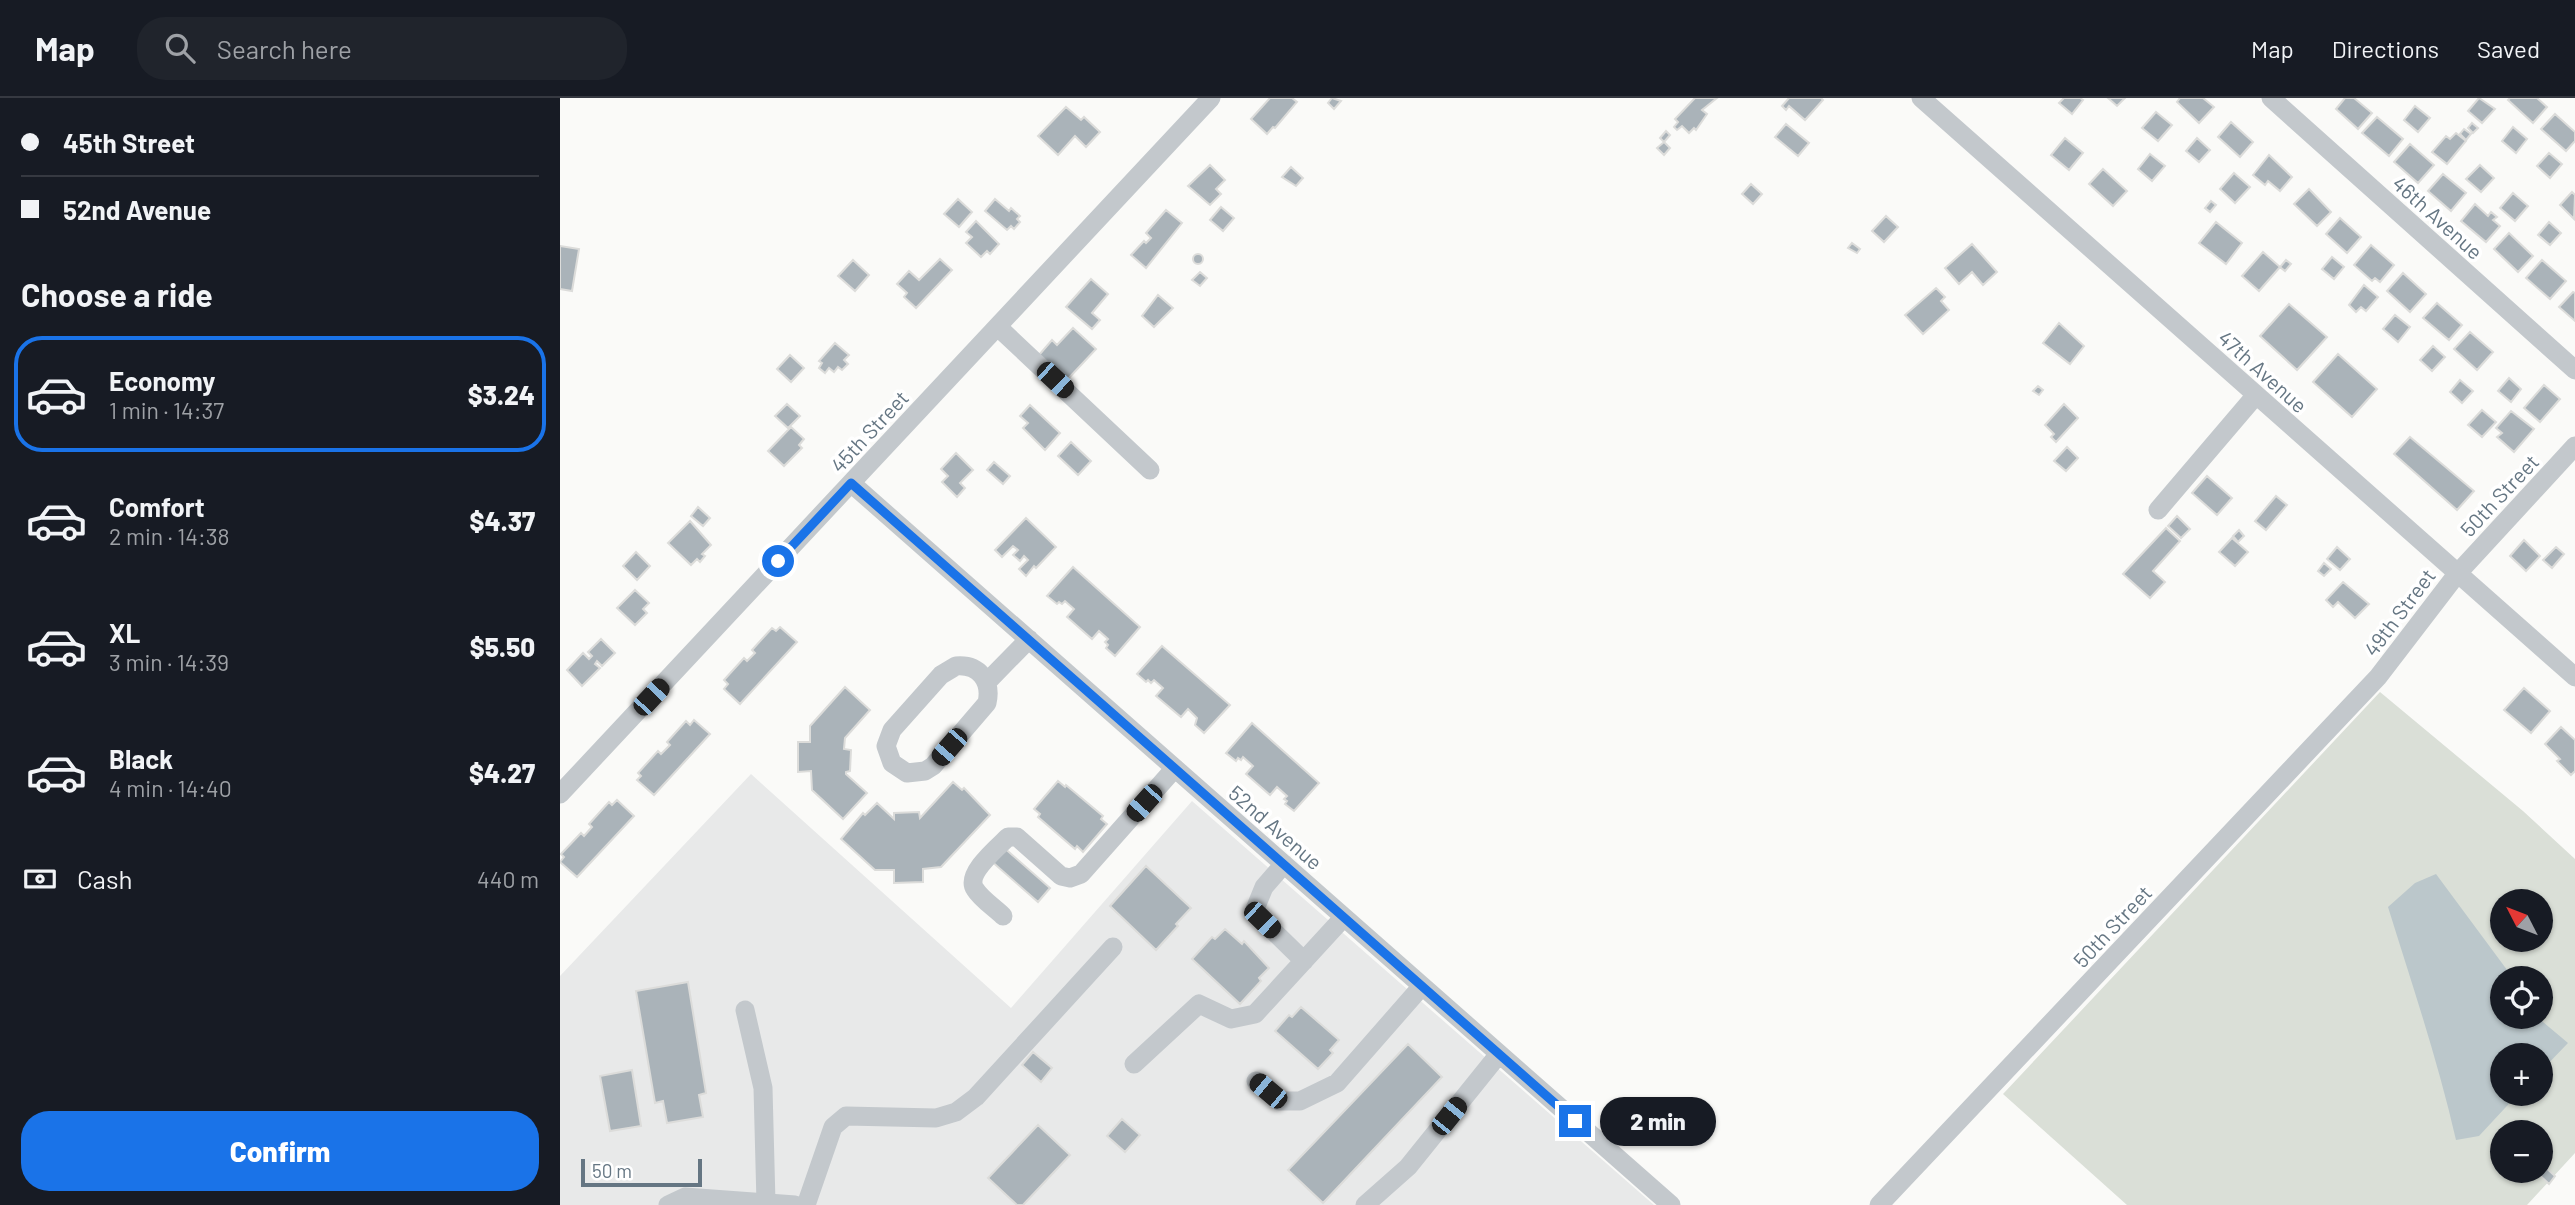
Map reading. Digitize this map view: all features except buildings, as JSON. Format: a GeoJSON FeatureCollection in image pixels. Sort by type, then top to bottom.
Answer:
{"type":"FeatureCollection","features":[{"type":"Feature","properties":{"kind":"street","name":"45th Street"},"geometry":{"type":"LineString","coordinates":[[560,794],[1211,98]]}},
{"type":"Feature","properties":{"kind":"street","name":"47th Avenue"},"geometry":{"type":"LineString","coordinates":[[1921,98],[2575,677]]}},
{"type":"Feature","properties":{"kind":"street","name":"46th Avenue"},"geometry":{"type":"LineString","coordinates":[[2272,98],[2575,370]]}},
{"type":"Feature","properties":{"kind":"street"},"geometry":{"type":"LineString","coordinates":[[998,327],[1150,470]]}},
{"type":"Feature","properties":{"kind":"street"},"geometry":{"type":"LineString","coordinates":[[2158,510],[2256,395]]}},
{"type":"Feature","properties":{"kind":"street","name":"50th Street"},"geometry":{"type":"LineString","coordinates":[[2457,574],[2575,446]]}},
{"type":"Feature","properties":{"kind":"street","name":"52nd Avenue"},"geometry":{"type":"LineString","coordinates":[[851,483],[1671,1205]]}},
{"type":"Feature","properties":{"kind":"street","name":"49th Street"},"geometry":{"type":"LineString","coordinates":[[2378,677],[2457,574]]}},
{"type":"Feature","properties":{"kind":"street"},"geometry":{"type":"LineString","coordinates":[[987,682],[1029,639]]}},
{"type":"Feature","properties":{"kind":"street"},"geometry":{"type":"LineString","coordinates":[[964,666],[979,672],[987,682],[987,704],[933,766],[916,774],[899,770],[892,763],[886,746],[888,737],[941,675],[948,670],[964,666]]}},
{"type":"Feature","properties":{"kind":"street","name":"50th Street"},"geometry":{"type":"LineString","coordinates":[[1879,1205],[2378,677]]}},
{"type":"Feature","properties":{"kind":"street"},"geometry":{"type":"LineString","coordinates":[[1003,916],[974,888],[972,882],[974,873],[1008,837],[1017,837],[1061,876],[1070,878],[1081,874],[1175,768]]}},
{"type":"Feature","properties":{"kind":"street"},"geometry":{"type":"LineString","coordinates":[[1284,864],[1264,887],[1255,909],[1262,920],[1304,961]]}},
{"type":"Feature","properties":{"kind":"street"},"geometry":{"type":"LineString","coordinates":[[1134,1064],[1199,1004],[1231,1019],[1255,1014],[1344,917]]}},
{"type":"Feature","properties":{"kind":"street"},"geometry":{"type":"LineString","coordinates":[[806,1205],[833,1127],[846,1116],[936,1118],[956,1112],[976,1097],[1113,947]]}},
{"type":"Feature","properties":{"kind":"street"},"geometry":{"type":"LineString","coordinates":[[1256,1082],[1279,1101],[1300,1101],[1337,1083],[1422,986]]}},
{"type":"Feature","properties":{"kind":"street"},"geometry":{"type":"LineString","coordinates":[[745,1010],[763,1088],[766,1203]]}},
{"type":"Feature","properties":{"kind":"street"},"geometry":{"type":"LineString","coordinates":[[1365,1205],[1408,1167],[1499,1054]]}},
{"type":"Feature","properties":{"kind":"street"},"geometry":{"type":"LineString","coordinates":[[668,1205],[685,1197],[795,1205]]}},
{"type":"Feature","properties":{"kind":"shaded area"},"geometry":{"type":"Polygon","coordinates":[[[2380,692],[2523,811],[2575,859],[2575,1153],[2553,1177],[2553,1120],[2490,1120],[2490,1183],[2547,1183],[2527,1205],[2127,1205],[2003,1094],[2380,692]]]}},
{"type":"Feature","properties":{"kind":"shaded area"},"geometry":{"type":"Polygon","coordinates":[[[751,774],[1011,1008],[1192,801],[1654,1205],[560,1205],[560,976],[751,774]]]}},
{"type":"Feature","properties":{"kind":"shaded area"},"geometry":{"type":"Polygon","coordinates":[[[2436,874],[2490,947],[2490,952],[2494,952],[2504,966],[2490,966],[2490,1029],[2551,1029],[2568,1043],[2553,1059],[2553,1043],[2490,1043],[2490,1106],[2507,1106],[2494,1120],[2490,1120],[2490,1124],[2479,1136],[2456,1140],[2433,1052],[2388,907],[2415,883],[2436,874]]]}},
{"type":"Feature","properties":{"kind":"route"},"geometry":{"type":"LineString","coordinates":[[778,561],[851,483],[1575,1121]]}}]}
